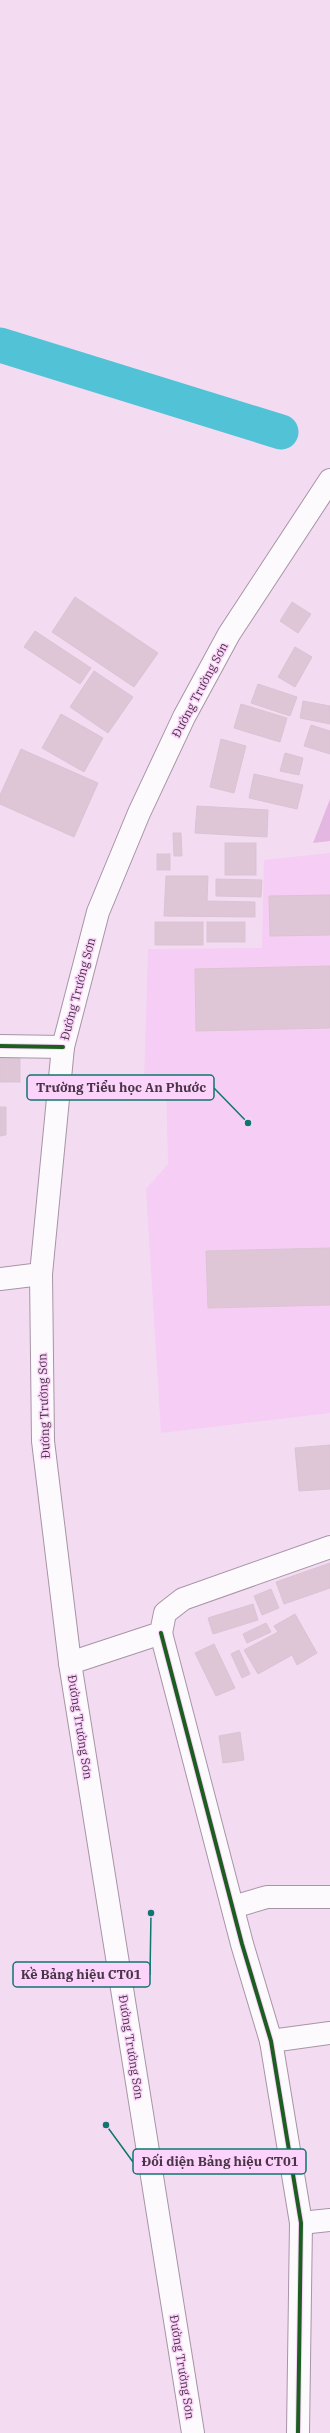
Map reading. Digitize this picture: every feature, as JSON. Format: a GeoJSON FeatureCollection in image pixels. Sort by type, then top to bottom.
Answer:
{"type":"FeatureCollection","features":[{"type":"Feature","properties":{"kind":"main road","name":"Đường Trường Sơn"},"geometry":{"type":"LineString","coordinates":[[193,2433],[70,1663],[43,1441],[41,1274],[63,1047],[98,912],[139,813],[177,730],[229,634],[330,480]]}},
{"type":"Feature","properties":{"kind":"main road"},"geometry":{"type":"LineString","coordinates":[[0,1046],[63,1047]]}},
{"type":"Feature","properties":{"kind":"main road"},"geometry":{"type":"LineString","coordinates":[[0,1279],[41,1274]]}},
{"type":"Feature","properties":{"kind":"main road"},"geometry":{"type":"LineString","coordinates":[[298,2433],[301,2223],[271,2041],[233,1907],[161,1633],[165,1613],[183,1599],[330,1547]]}},
{"type":"Feature","properties":{"kind":"main road"},"geometry":{"type":"LineString","coordinates":[[70,1663],[161,1633]]}},
{"type":"Feature","properties":{"kind":"main road"},"geometry":{"type":"LineString","coordinates":[[233,1907],[267,1897],[330,1897]]}},
{"type":"Feature","properties":{"kind":"main road"},"geometry":{"type":"LineString","coordinates":[[271,2041],[330,2033]]}},
{"type":"Feature","properties":{"kind":"main road"},"geometry":{"type":"LineString","coordinates":[[301,2223],[330,2220]]}},
{"type":"Feature","properties":{"kind":"shaded area"},"geometry":{"type":"Polygon","coordinates":[[[330,799],[330,841],[313,843],[330,799]]]}},
{"type":"Feature","properties":{"kind":"shaded area"},"geometry":{"type":"Polygon","coordinates":[[[330,853],[330,1413],[161,1433],[146,1189],[168,1164],[166,1082],[144,1082],[148,949],[262,948],[264,860],[330,853]]]}},
{"type":"Feature","properties":{"kind":"building"},"geometry":{"type":"Polygon","coordinates":[[[75,597],[158,653],[134,687],[52,632],[75,597]]]}},
{"type":"Feature","properties":{"kind":"building"},"geometry":{"type":"Polygon","coordinates":[[[292,602],[311,614],[298,633],[280,621],[292,602]]]}},
{"type":"Feature","properties":{"kind":"building"},"geometry":{"type":"Polygon","coordinates":[[[35,631],[91,668],[80,684],[24,647],[35,631]]]}},
{"type":"Feature","properties":{"kind":"building"},"geometry":{"type":"Polygon","coordinates":[[[295,647],[312,657],[295,687],[278,677],[295,647]]]}},
{"type":"Feature","properties":{"kind":"building"},"geometry":{"type":"Polygon","coordinates":[[[94,671],[133,697],[108,733],[70,707],[94,671]]]}},
{"type":"Feature","properties":{"kind":"building"},"geometry":{"type":"Polygon","coordinates":[[[258,684],[297,697],[290,716],[251,703],[258,684]]]}},
{"type":"Feature","properties":{"kind":"building"},"geometry":{"type":"Polygon","coordinates":[[[303,701],[330,706],[330,724],[300,718],[303,701]]]}},
{"type":"Feature","properties":{"kind":"building"},"geometry":{"type":"Polygon","coordinates":[[[241,704],[287,718],[280,742],[234,728],[241,704]]]}},
{"type":"Feature","properties":{"kind":"building"},"geometry":{"type":"Polygon","coordinates":[[[61,714],[103,738],[84,772],[42,748],[61,714]]]}},
{"type":"Feature","properties":{"kind":"building"},"geometry":{"type":"Polygon","coordinates":[[[311,725],[330,731],[330,754],[304,746],[311,725]]]}},
{"type":"Feature","properties":{"kind":"building"},"geometry":{"type":"Polygon","coordinates":[[[221,739],[246,746],[234,793],[210,787],[221,739]]]}},
{"type":"Feature","properties":{"kind":"building"},"geometry":{"type":"Polygon","coordinates":[[[21,749],[98,783],[74,837],[0,804],[0,795],[21,749]]]}},
{"type":"Feature","properties":{"kind":"building"},"geometry":{"type":"Polygon","coordinates":[[[285,753],[303,758],[299,775],[280,771],[285,753]]]}},
{"type":"Feature","properties":{"kind":"building"},"geometry":{"type":"Polygon","coordinates":[[[254,774],[303,785],[297,809],[249,798],[254,774]]]}},
{"type":"Feature","properties":{"kind":"building"},"geometry":{"type":"Polygon","coordinates":[[[197,806],[268,810],[267,837],[195,833],[197,806]]]}},
{"type":"Feature","properties":{"kind":"building"},"geometry":{"type":"Polygon","coordinates":[[[173,833],[181,833],[182,856],[174,856],[173,833]]]}},
{"type":"Feature","properties":{"kind":"building"},"geometry":{"type":"Polygon","coordinates":[[[225,843],[256,843],[256,875],[225,875],[225,843]]]}},
{"type":"Feature","properties":{"kind":"building"},"geometry":{"type":"Polygon","coordinates":[[[157,854],[170,854],[170,870],[157,870],[157,854]]]}},
{"type":"Feature","properties":{"kind":"building"},"geometry":{"type":"Polygon","coordinates":[[[166,876],[208,876],[207,901],[255,902],[255,917],[164,916],[166,876]]]}},
{"type":"Feature","properties":{"kind":"building"},"geometry":{"type":"Polygon","coordinates":[[[216,879],[262,880],[261,897],[216,896],[216,879]]]}},
{"type":"Feature","properties":{"kind":"building"},"geometry":{"type":"Polygon","coordinates":[[[330,895],[330,935],[270,936],[269,896],[330,895]]]}},
{"type":"Feature","properties":{"kind":"building"},"geometry":{"type":"Polygon","coordinates":[[[155,922],[203,922],[203,945],[155,945],[155,922]]]}},
{"type":"Feature","properties":{"kind":"building"},"geometry":{"type":"Polygon","coordinates":[[[207,922],[245,922],[245,942],[207,942],[207,922]]]}},
{"type":"Feature","properties":{"kind":"building"},"geometry":{"type":"Polygon","coordinates":[[[330,966],[330,1028],[196,1031],[195,969],[330,966]]]}},
{"type":"Feature","properties":{"kind":"building"},"geometry":{"type":"Polygon","coordinates":[[[0,1052],[20,1052],[20,1082],[0,1082],[0,1052]]]}},
{"type":"Feature","properties":{"kind":"building"},"geometry":{"type":"Polygon","coordinates":[[[0,1107],[6,1107],[6,1135],[0,1136],[0,1107]]]}},
{"type":"Feature","properties":{"kind":"building"},"geometry":{"type":"Polygon","coordinates":[[[330,1248],[330,1305],[208,1308],[206,1251],[330,1248]]]}},
{"type":"Feature","properties":{"kind":"building"},"geometry":{"type":"Polygon","coordinates":[[[330,1445],[330,1489],[299,1491],[295,1448],[330,1445]]]}},
{"type":"Feature","properties":{"kind":"building"},"geometry":{"type":"Polygon","coordinates":[[[330,1563],[330,1588],[284,1604],[276,1582],[330,1563]]]}},
{"type":"Feature","properties":{"kind":"building"},"geometry":{"type":"Polygon","coordinates":[[[271,1589],[279,1608],[262,1615],[254,1596],[271,1589]]]}},
{"type":"Feature","properties":{"kind":"building"},"geometry":{"type":"Polygon","coordinates":[[[253,1604],[258,1620],[213,1634],[208,1618],[253,1604]]]}},
{"type":"Feature","properties":{"kind":"building"},"geometry":{"type":"Polygon","coordinates":[[[295,1614],[317,1653],[297,1665],[292,1655],[258,1674],[244,1650],[278,1632],[274,1626],[295,1614]]]}},
{"type":"Feature","properties":{"kind":"building"},"geometry":{"type":"Polygon","coordinates":[[[266,1623],[271,1632],[247,1643],[243,1634],[266,1623]]]}},
{"type":"Feature","properties":{"kind":"building"},"geometry":{"type":"Polygon","coordinates":[[[214,1644],[235,1688],[216,1696],[195,1653],[214,1644]]]}},
{"type":"Feature","properties":{"kind":"building"},"geometry":{"type":"Polygon","coordinates":[[[239,1650],[250,1674],[242,1678],[231,1654],[239,1650]]]}},
{"type":"Feature","properties":{"kind":"building"},"geometry":{"type":"Polygon","coordinates":[[[240,1732],[244,1760],[223,1763],[219,1736],[240,1732]]]}},
{"type":"Feature","properties":{"kind":"waterway"},"geometry":{"type":"LineString","coordinates":[[0,345],[281,432]]}},
{"type":"Feature","properties":{"kind":"cycle path"},"geometry":{"type":"LineString","coordinates":[[0,1046],[63,1047]]}},
{"type":"Feature","properties":{"kind":"cycle path"},"geometry":{"type":"LineString","coordinates":[[161,1633],[242,1944],[271,2041],[301,2223],[298,2433]]}},
{"type":"Feature","properties":{"kind":"place","name":"Trường Tiểu học An Phước"},"geometry":{"type":"Point","coordinates":[248,1123]}},
{"type":"Feature","properties":{"kind":"place","name":"Kề Bảng hiệu CT01"},"geometry":{"type":"Point","coordinates":[151,1913]}},
{"type":"Feature","properties":{"kind":"place","name":"Đối diện Bảng hiệu CT01"},"geometry":{"type":"Point","coordinates":[106,2125]}}]}
